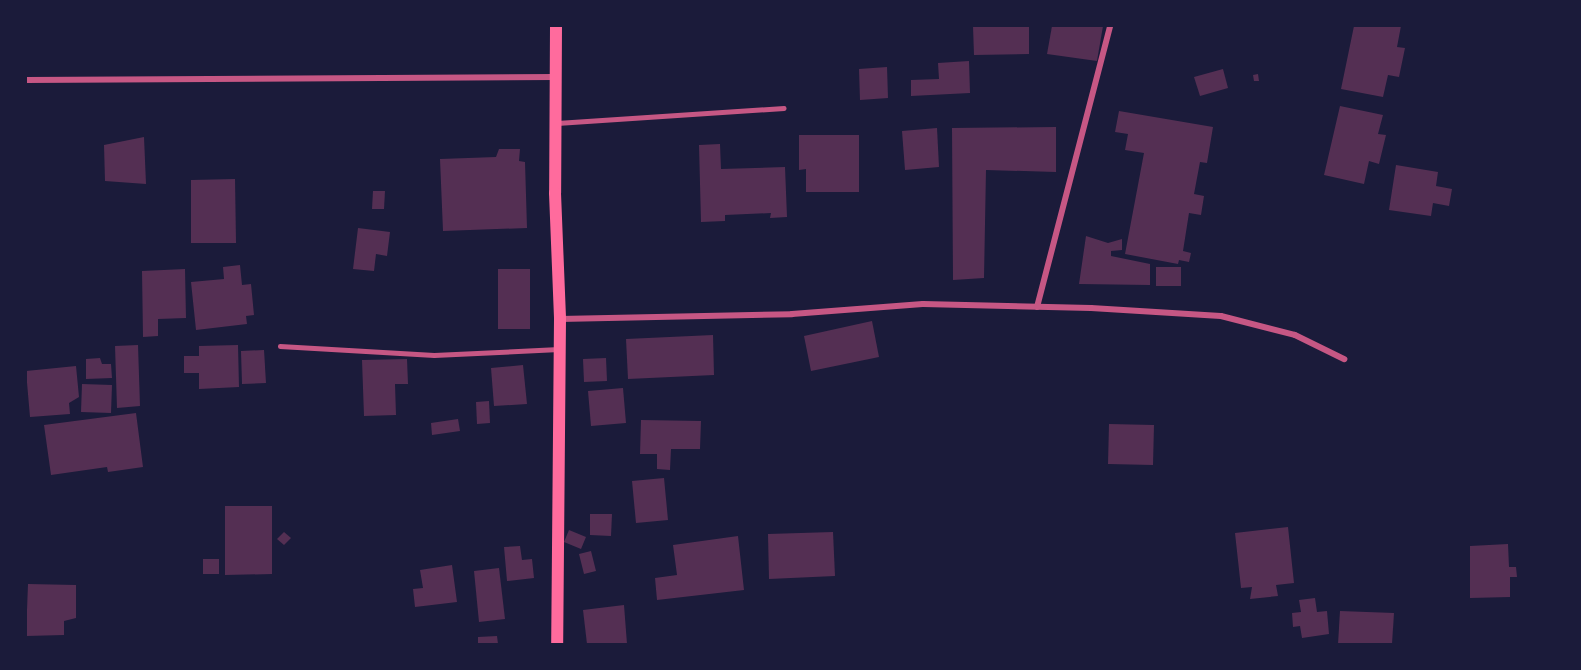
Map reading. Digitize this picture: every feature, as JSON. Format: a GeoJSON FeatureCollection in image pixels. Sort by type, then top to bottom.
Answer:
{"type":"FeatureCollection","features":[{"type":"Feature","properties":{"kind":"main road"},"geometry":{"type":"LineString","coordinates":[[556,26],[554,123],[560,319],[557,645]]}},
{"type":"Feature","properties":{"kind":"street"},"geometry":{"type":"LineString","coordinates":[[1037,307],[1110,26]]}},
{"type":"Feature","properties":{"kind":"street"},"geometry":{"type":"LineString","coordinates":[[26,80],[555,77]]}},
{"type":"Feature","properties":{"kind":"street"},"geometry":{"type":"LineString","coordinates":[[560,319],[792,314],[923,304],[1221,316],[1295,335],[1344,359]]}},
{"type":"Feature","properties":{"kind":"lane"},"geometry":{"type":"LineString","coordinates":[[554,123],[784,108]]}},
{"type":"Feature","properties":{"kind":"lane"},"geometry":{"type":"LineString","coordinates":[[280,346],[434,355],[560,349]]}},
{"type":"Feature","properties":{"kind":"building"},"geometry":{"type":"Polygon","coordinates":[[[973,26],[1029,26],[1029,54],[974,55],[973,26]]]}},
{"type":"Feature","properties":{"kind":"building"},"geometry":{"type":"Polygon","coordinates":[[[1052,26],[1103,26],[1097,61],[1047,54],[1052,26]]]}},
{"type":"Feature","properties":{"kind":"building"},"geometry":{"type":"Polygon","coordinates":[[[1354,26],[1401,26],[1397,47],[1405,48],[1399,77],[1388,75],[1383,97],[1341,89],[1354,26]]]}},
{"type":"Feature","properties":{"kind":"building"},"geometry":{"type":"Polygon","coordinates":[[[969,61],[970,93],[911,96],[911,80],[939,79],[938,63],[969,61]]]}},
{"type":"Feature","properties":{"kind":"building"},"geometry":{"type":"Polygon","coordinates":[[[887,67],[888,98],[860,100],[859,69],[887,67]]]}},
{"type":"Feature","properties":{"kind":"building"},"geometry":{"type":"Polygon","coordinates":[[[1223,69],[1228,88],[1200,96],[1194,77],[1223,69]]]}},
{"type":"Feature","properties":{"kind":"building"},"geometry":{"type":"Polygon","coordinates":[[[1258,74],[1259,81],[1254,81],[1253,75],[1258,74]]]}},
{"type":"Feature","properties":{"kind":"building"},"geometry":{"type":"Polygon","coordinates":[[[1340,106],[1383,115],[1378,134],[1386,135],[1379,164],[1369,161],[1364,184],[1324,175],[1340,106]]]}},
{"type":"Feature","properties":{"kind":"building"},"geometry":{"type":"Polygon","coordinates":[[[1119,111],[1213,127],[1207,163],[1200,162],[1194,194],[1204,196],[1201,215],[1189,213],[1183,251],[1191,253],[1189,262],[1179,260],[1178,264],[1125,254],[1144,153],[1125,150],[1128,134],[1115,132],[1119,111]]]}},
{"type":"Feature","properties":{"kind":"building"},"geometry":{"type":"Polygon","coordinates":[[[1056,127],[1056,172],[986,170],[984,278],[953,280],[952,128],[1056,127]]]}},
{"type":"Feature","properties":{"kind":"building"},"geometry":{"type":"Polygon","coordinates":[[[937,128],[939,167],[905,170],[902,131],[937,128]]]}},
{"type":"Feature","properties":{"kind":"building"},"geometry":{"type":"Polygon","coordinates":[[[799,135],[859,135],[859,192],[806,192],[806,169],[799,170],[799,135]]]}},
{"type":"Feature","properties":{"kind":"building"},"geometry":{"type":"Polygon","coordinates":[[[144,137],[146,184],[105,181],[104,145],[144,137]]]}},
{"type":"Feature","properties":{"kind":"building"},"geometry":{"type":"Polygon","coordinates":[[[720,144],[721,169],[785,167],[787,217],[770,218],[771,213],[725,215],[725,221],[701,222],[699,145],[720,144]]]}},
{"type":"Feature","properties":{"kind":"building"},"geometry":{"type":"Polygon","coordinates":[[[499,149],[520,149],[519,161],[525,162],[527,228],[443,231],[440,159],[496,157],[499,149]]]}},
{"type":"Feature","properties":{"kind":"building"},"geometry":{"type":"Polygon","coordinates":[[[1396,165],[1438,172],[1436,186],[1452,189],[1449,206],[1433,203],[1431,216],[1389,210],[1396,165]]]}},
{"type":"Feature","properties":{"kind":"building"},"geometry":{"type":"Polygon","coordinates":[[[235,179],[236,243],[191,243],[191,180],[235,179]]]}},
{"type":"Feature","properties":{"kind":"building"},"geometry":{"type":"Polygon","coordinates":[[[373,191],[385,191],[384,209],[372,209],[373,191]]]}},
{"type":"Feature","properties":{"kind":"building"},"geometry":{"type":"Polygon","coordinates":[[[358,228],[390,232],[387,256],[376,254],[374,271],[353,269],[358,228]]]}},
{"type":"Feature","properties":{"kind":"building"},"geometry":{"type":"Polygon","coordinates":[[[1086,236],[1108,243],[1122,239],[1122,250],[1111,251],[1111,256],[1150,264],[1150,285],[1079,284],[1086,236]]]}},
{"type":"Feature","properties":{"kind":"building"},"geometry":{"type":"Polygon","coordinates":[[[240,265],[242,285],[251,284],[254,315],[246,316],[247,324],[196,330],[191,282],[224,279],[223,267],[240,265]]]}},
{"type":"Feature","properties":{"kind":"building"},"geometry":{"type":"Polygon","coordinates":[[[1156,267],[1181,267],[1181,286],[1156,286],[1156,267]]]}},
{"type":"Feature","properties":{"kind":"building"},"geometry":{"type":"Polygon","coordinates":[[[185,269],[186,318],[158,319],[158,336],[143,337],[142,271],[185,269]]]}},
{"type":"Feature","properties":{"kind":"building"},"geometry":{"type":"Polygon","coordinates":[[[498,269],[530,269],[530,329],[498,329],[498,269]]]}},
{"type":"Feature","properties":{"kind":"building"},"geometry":{"type":"Polygon","coordinates":[[[872,321],[879,357],[811,371],[804,336],[872,321]]]}},
{"type":"Feature","properties":{"kind":"building"},"geometry":{"type":"Polygon","coordinates":[[[713,335],[714,375],[628,379],[626,339],[713,335]]]}},
{"type":"Feature","properties":{"kind":"building"},"geometry":{"type":"Polygon","coordinates":[[[138,345],[140,406],[117,408],[115,346],[138,345]]]}},
{"type":"Feature","properties":{"kind":"building"},"geometry":{"type":"Polygon","coordinates":[[[238,345],[239,387],[199,389],[199,373],[184,373],[184,356],[199,356],[199,346],[238,345]]]}},
{"type":"Feature","properties":{"kind":"building"},"geometry":{"type":"Polygon","coordinates":[[[264,350],[266,383],[242,384],[241,351],[264,350]]]}},
{"type":"Feature","properties":{"kind":"building"},"geometry":{"type":"Polygon","coordinates":[[[100,358],[102,364],[111,364],[112,378],[86,379],[86,359],[100,358]]]}},
{"type":"Feature","properties":{"kind":"building"},"geometry":{"type":"Polygon","coordinates":[[[606,358],[607,381],[584,382],[583,359],[606,358]]]}},
{"type":"Feature","properties":{"kind":"building"},"geometry":{"type":"Polygon","coordinates":[[[407,359],[408,384],[395,384],[396,415],[364,416],[362,360],[407,359]]]}},
{"type":"Feature","properties":{"kind":"building"},"geometry":{"type":"Polygon","coordinates":[[[523,365],[527,404],[494,406],[491,368],[523,365]]]}},
{"type":"Feature","properties":{"kind":"building"},"geometry":{"type":"Polygon","coordinates":[[[76,366],[79,397],[69,403],[70,414],[30,417],[26,371],[76,366]]]}},
{"type":"Feature","properties":{"kind":"building"},"geometry":{"type":"Polygon","coordinates":[[[82,384],[112,385],[111,413],[81,412],[82,384]]]}},
{"type":"Feature","properties":{"kind":"building"},"geometry":{"type":"Polygon","coordinates":[[[623,388],[626,423],[591,426],[588,391],[623,388]]]}},
{"type":"Feature","properties":{"kind":"building"},"geometry":{"type":"Polygon","coordinates":[[[489,401],[490,423],[477,424],[476,402],[489,401]]]}},
{"type":"Feature","properties":{"kind":"building"},"geometry":{"type":"Polygon","coordinates":[[[136,413],[143,467],[108,472],[107,467],[51,475],[44,425],[136,413]]]}},
{"type":"Feature","properties":{"kind":"building"},"geometry":{"type":"Polygon","coordinates":[[[458,419],[460,431],[432,435],[431,423],[458,419]]]}},
{"type":"Feature","properties":{"kind":"building"},"geometry":{"type":"Polygon","coordinates":[[[641,420],[701,421],[700,449],[671,449],[670,470],[657,469],[657,454],[640,454],[641,420]]]}},
{"type":"Feature","properties":{"kind":"building"},"geometry":{"type":"Polygon","coordinates":[[[1109,424],[1154,425],[1153,465],[1108,464],[1109,424]]]}},
{"type":"Feature","properties":{"kind":"building"},"geometry":{"type":"Polygon","coordinates":[[[664,478],[668,520],[636,523],[632,481],[664,478]]]}},
{"type":"Feature","properties":{"kind":"building"},"geometry":{"type":"Polygon","coordinates":[[[225,506],[272,506],[272,574],[225,575],[225,506]]]}},
{"type":"Feature","properties":{"kind":"building"},"geometry":{"type":"Polygon","coordinates":[[[590,514],[612,514],[611,536],[590,535],[590,514]]]}},
{"type":"Feature","properties":{"kind":"building"},"geometry":{"type":"Polygon","coordinates":[[[1288,527],[1294,583],[1276,585],[1278,596],[1250,599],[1252,587],[1241,588],[1235,533],[1288,527]]]}},
{"type":"Feature","properties":{"kind":"building"},"geometry":{"type":"Polygon","coordinates":[[[569,530],[586,537],[581,549],[564,542],[569,530]]]}},
{"type":"Feature","properties":{"kind":"building"},"geometry":{"type":"Polygon","coordinates":[[[284,532],[291,538],[284,545],[277,539],[284,532]]]}},
{"type":"Feature","properties":{"kind":"building"},"geometry":{"type":"Polygon","coordinates":[[[833,532],[835,576],[769,579],[768,534],[833,532]]]}},
{"type":"Feature","properties":{"kind":"building"},"geometry":{"type":"Polygon","coordinates":[[[738,536],[744,590],[657,600],[655,578],[677,575],[673,545],[738,536]]]}},
{"type":"Feature","properties":{"kind":"building"},"geometry":{"type":"Polygon","coordinates":[[[1508,544],[1509,567],[1516,567],[1517,577],[1510,577],[1510,597],[1470,598],[1470,546],[1508,544]]]}},
{"type":"Feature","properties":{"kind":"building"},"geometry":{"type":"Polygon","coordinates":[[[520,546],[522,560],[532,559],[534,578],[507,581],[504,547],[520,546]]]}},
{"type":"Feature","properties":{"kind":"building"},"geometry":{"type":"Polygon","coordinates":[[[591,551],[596,571],[584,574],[579,554],[591,551]]]}},
{"type":"Feature","properties":{"kind":"building"},"geometry":{"type":"Polygon","coordinates":[[[203,559],[219,559],[219,574],[203,574],[203,559]]]}},
{"type":"Feature","properties":{"kind":"building"},"geometry":{"type":"Polygon","coordinates":[[[452,565],[457,602],[415,607],[413,589],[423,588],[420,570],[452,565]]]}},
{"type":"Feature","properties":{"kind":"building"},"geometry":{"type":"Polygon","coordinates":[[[499,568],[505,619],[479,622],[474,571],[499,568]]]}},
{"type":"Feature","properties":{"kind":"building"},"geometry":{"type":"Polygon","coordinates":[[[28,584],[76,585],[76,618],[64,621],[64,635],[26,636],[28,584]]]}},
{"type":"Feature","properties":{"kind":"building"},"geometry":{"type":"Polygon","coordinates":[[[1315,598],[1317,612],[1327,611],[1329,634],[1302,638],[1300,626],[1293,627],[1292,613],[1301,612],[1299,600],[1315,598]]]}},
{"type":"Feature","properties":{"kind":"building"},"geometry":{"type":"Polygon","coordinates":[[[624,605],[627,644],[587,644],[583,610],[624,605]]]}},
{"type":"Feature","properties":{"kind":"building"},"geometry":{"type":"Polygon","coordinates":[[[1340,611],[1394,613],[1392,644],[1338,644],[1340,611]]]}},
{"type":"Feature","properties":{"kind":"building"},"geometry":{"type":"Polygon","coordinates":[[[497,636],[498,644],[478,644],[478,637],[497,636]]]}}]}
